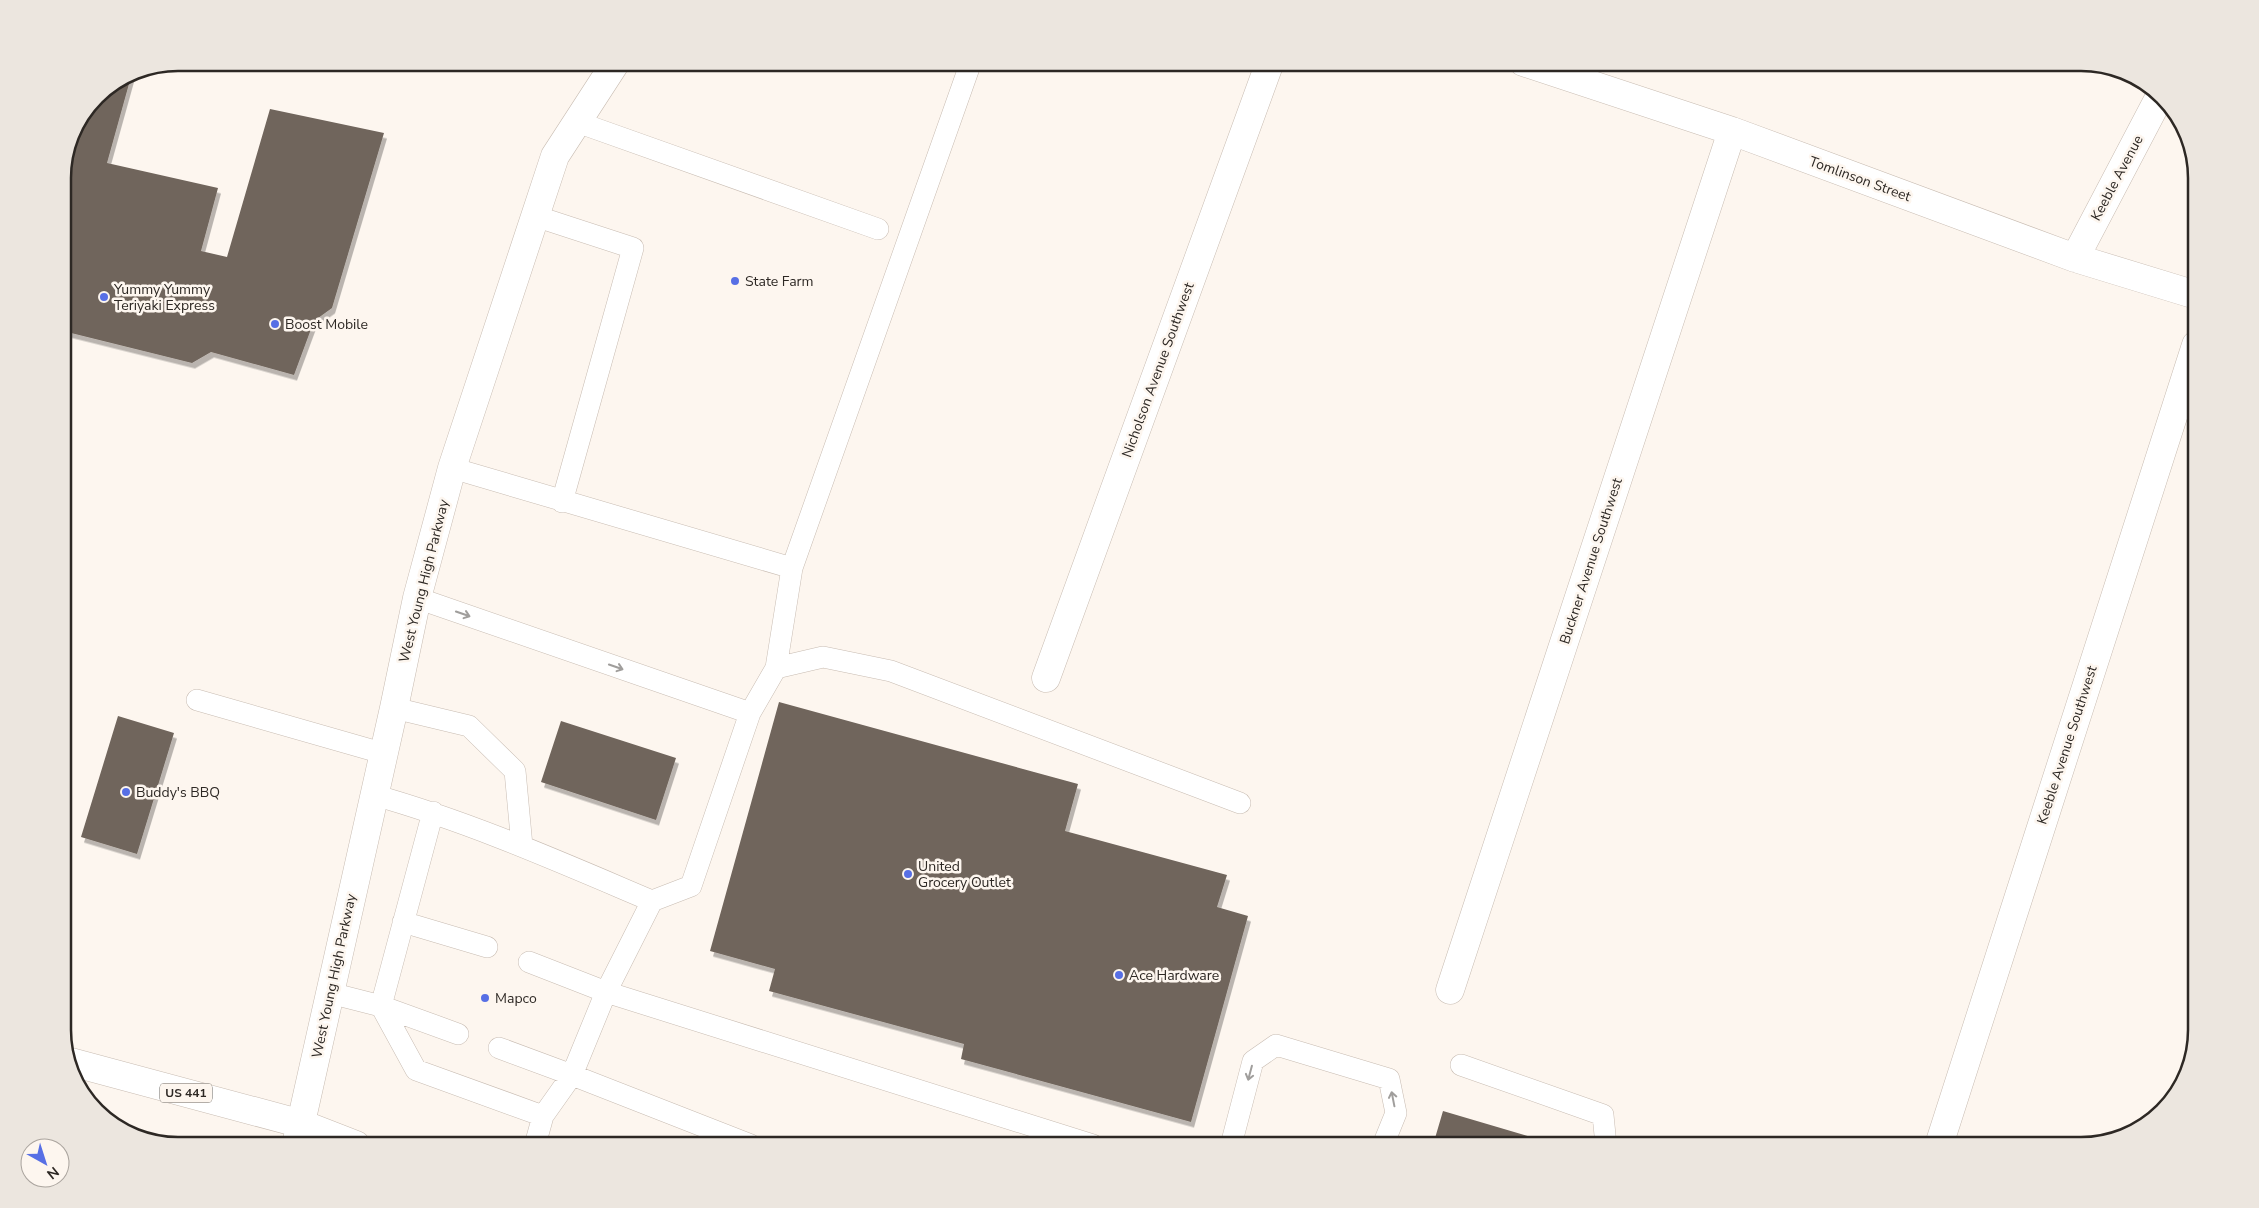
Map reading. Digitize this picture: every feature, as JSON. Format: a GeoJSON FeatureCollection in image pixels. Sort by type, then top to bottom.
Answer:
{"type":"FeatureCollection","features":[{"type":"Feature","properties":{"kind":"main road","name":"West Young High Parkway"},"geometry":{"type":"LineString","coordinates":[[299,1135],[417,598],[452,468],[555,156],[610,71]]}},
{"type":"Feature","properties":{"kind":"main road","name":"Nicholson Avenue Southwest"},"geometry":{"type":"LineString","coordinates":[[1046,678],[1267,71]]}},
{"type":"Feature","properties":{"kind":"main road","name":"Tomlinson Street"},"geometry":{"type":"LineString","coordinates":[[1551,71],[1732,131],[2075,258],[2188,293]]}},
{"type":"Feature","properties":{"kind":"main road","name":"Keeble Avenue"},"geometry":{"type":"LineString","coordinates":[[2075,258],[2156,103]]}},
{"type":"Feature","properties":{"kind":"main road","name":"Buckner Avenue Southwest"},"geometry":{"type":"LineString","coordinates":[[1450,990],[1732,131]]}},
{"type":"Feature","properties":{"kind":"main road","name":"Keeble Avenue Southwest"},"geometry":{"type":"LineString","coordinates":[[1942,1137],[2188,370]]}},
{"type":"Feature","properties":{"kind":"main road","name":"US 441"},"geometry":{"type":"LineString","coordinates":[[77,1064],[299,1135]]}},
{"type":"Feature","properties":{"kind":"lane"},"geometry":{"type":"LineString","coordinates":[[537,1137],[543,1116],[572,1074],[606,992],[652,901],[691,886],[750,712],[776,668],[792,568],[968,71]]}},
{"type":"Feature","properties":{"kind":"lane"},"geometry":{"type":"LineString","coordinates":[[577,122],[878,229]]}},
{"type":"Feature","properties":{"kind":"lane"},"geometry":{"type":"LineString","coordinates":[[535,216],[633,248],[562,502]]}},
{"type":"Feature","properties":{"kind":"lane"},"geometry":{"type":"LineString","coordinates":[[452,468],[562,502],[792,568]]}},
{"type":"Feature","properties":{"kind":"lane"},"geometry":{"type":"LineString","coordinates":[[417,598],[750,712]]}},
{"type":"Feature","properties":{"kind":"lane"},"geometry":{"type":"LineString","coordinates":[[776,668],[823,657],[891,671],[1240,803]]}},
{"type":"Feature","properties":{"kind":"lane"},"geometry":{"type":"LineString","coordinates":[[197,700],[382,753]]}},
{"type":"Feature","properties":{"kind":"lane"},"geometry":{"type":"LineString","coordinates":[[394,708],[469,726],[515,771],[522,846]]}},
{"type":"Feature","properties":{"kind":"lane"},"geometry":{"type":"LineString","coordinates":[[374,795],[433,812],[522,846],[652,901]]}},
{"type":"Feature","properties":{"kind":"lane"},"geometry":{"type":"LineString","coordinates":[[433,812],[381,1006],[416,1070],[543,1116]]}},
{"type":"Feature","properties":{"kind":"lane"},"geometry":{"type":"LineString","coordinates":[[403,922],[487,947]]}},
{"type":"Feature","properties":{"kind":"lane"},"geometry":{"type":"LineString","coordinates":[[529,962],[606,992],[1064,1137]]}},
{"type":"Feature","properties":{"kind":"lane"},"geometry":{"type":"LineString","coordinates":[[330,993],[381,1006],[458,1034]]}},
{"type":"Feature","properties":{"kind":"lane"},"geometry":{"type":"LineString","coordinates":[[1233,1137],[1253,1061],[1276,1045],[1389,1078],[1396,1112],[1386,1137]]}},
{"type":"Feature","properties":{"kind":"lane"},"geometry":{"type":"LineString","coordinates":[[499,1048],[572,1074],[729,1137]]}},
{"type":"Feature","properties":{"kind":"lane"},"geometry":{"type":"LineString","coordinates":[[1462,1065],[1603,1115],[1605,1137]]}},
{"type":"Feature","properties":{"kind":"building"},"geometry":{"type":"Polygon","coordinates":[[[129,83],[107,163],[218,188],[201,251],[227,257],[270,109],[384,133],[332,308],[314,321],[294,375],[211,352],[192,363],[71,333],[71,171],[79,137],[93,113],[113,93],[129,83]]]}},
{"type":"Feature","properties":{"kind":"building"},"geometry":{"type":"Polygon","coordinates":[[[779,702],[1078,784],[1065,831],[1227,875],[1217,907],[1248,916],[1191,1122],[961,1059],[964,1044],[769,991],[775,969],[710,951],[779,702]]]}},
{"type":"Feature","properties":{"kind":"building"},"geometry":{"type":"Polygon","coordinates":[[[118,716],[174,733],[137,854],[81,837],[118,716]]]}},
{"type":"Feature","properties":{"kind":"building"},"geometry":{"type":"Polygon","coordinates":[[[561,721],[676,758],[656,820],[541,782],[561,721]]]}},
{"type":"Feature","properties":{"kind":"building"},"geometry":{"type":"Polygon","coordinates":[[[1443,1111],[1531,1137],[1435,1137],[1443,1111]]]}},
{"type":"Feature","properties":{"kind":"place","name":"State Farm"},"geometry":{"type":"Point","coordinates":[735,281]}},
{"type":"Feature","properties":{"kind":"place","name":"Yummy Yummy Teriyaki Express"},"geometry":{"type":"Point","coordinates":[104,297]}},
{"type":"Feature","properties":{"kind":"place","name":"Boost Mobile"},"geometry":{"type":"Point","coordinates":[275,324]}},
{"type":"Feature","properties":{"kind":"place","name":"Buddy's BBQ"},"geometry":{"type":"Point","coordinates":[126,792]}},
{"type":"Feature","properties":{"kind":"place","name":"United Grocery Outlet"},"geometry":{"type":"Point","coordinates":[908,874]}},
{"type":"Feature","properties":{"kind":"place","name":"Ace Hardware"},"geometry":{"type":"Point","coordinates":[1119,975]}},
{"type":"Feature","properties":{"kind":"place","name":"Mapco"},"geometry":{"type":"Point","coordinates":[485,998]}}]}
